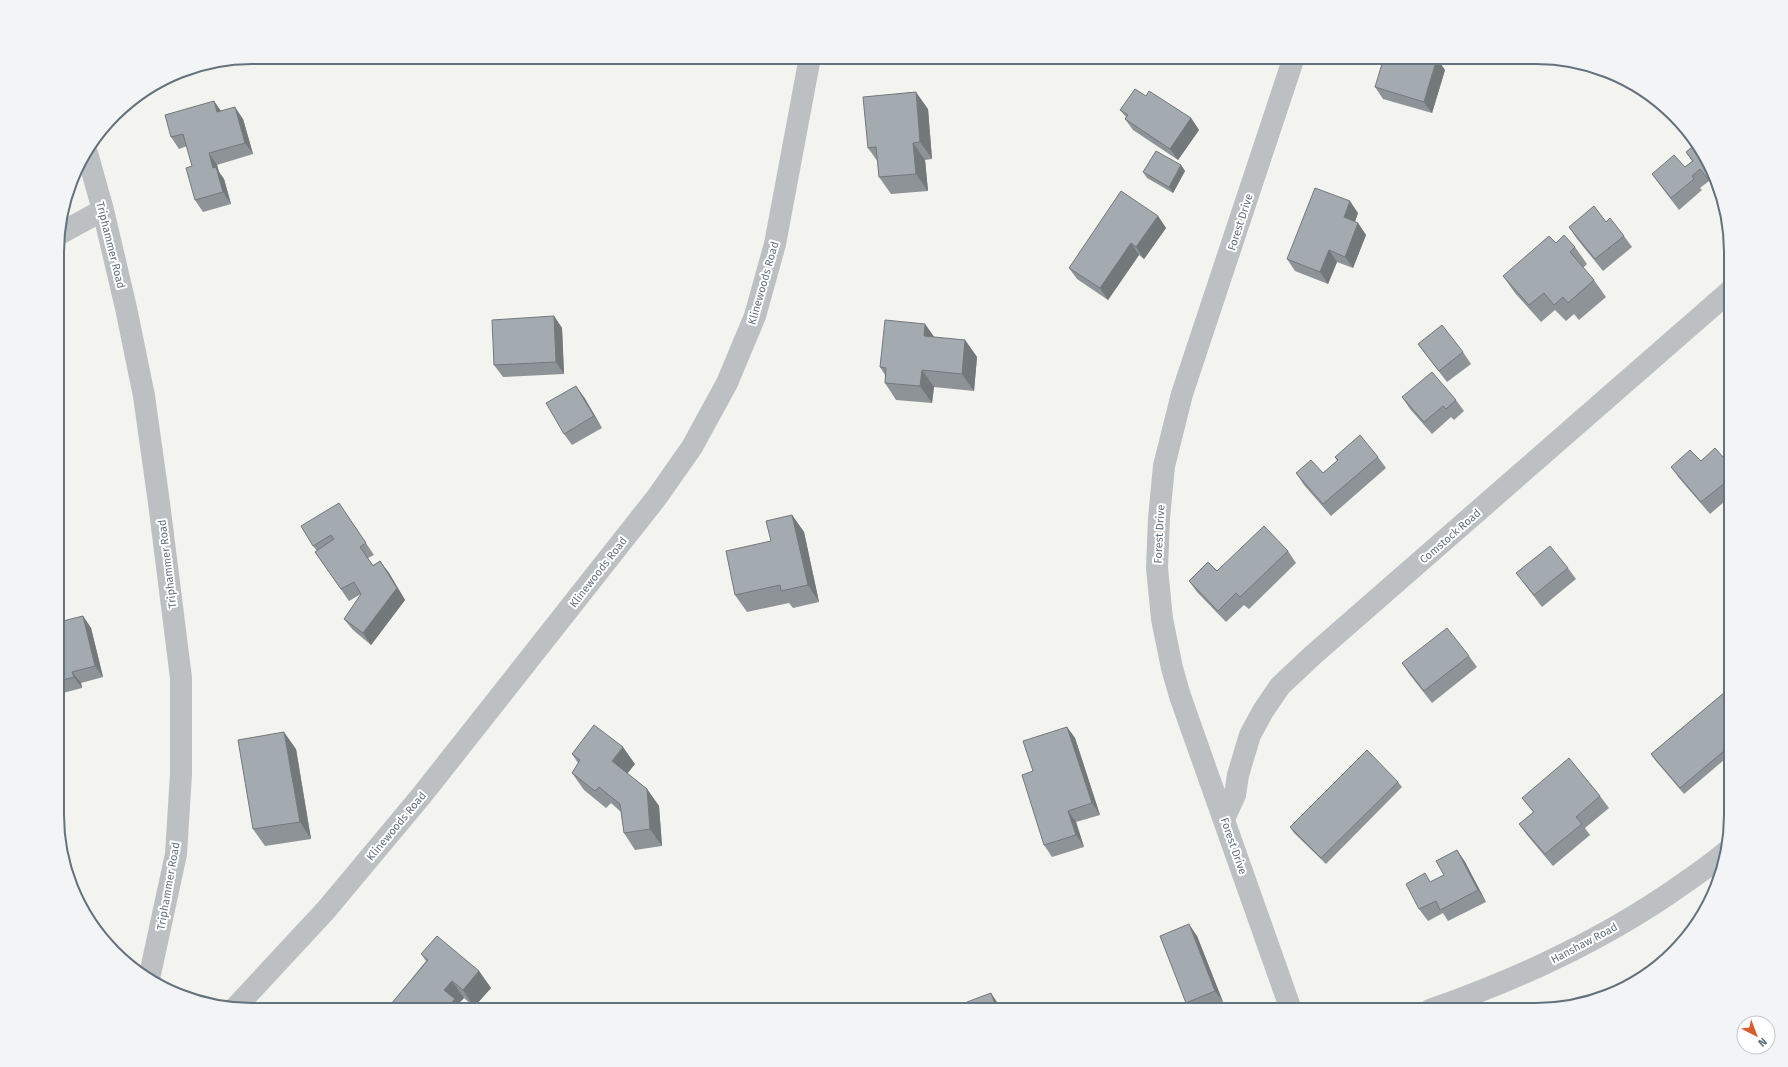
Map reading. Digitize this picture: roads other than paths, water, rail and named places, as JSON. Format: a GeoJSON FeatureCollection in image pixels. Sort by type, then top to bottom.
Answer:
{"type":"FeatureCollection","features":[{"type":"Feature","properties":{"kind":"street","name":"Klinewoods Road"},"geometry":{"type":"LineString","coordinates":[[240,1003],[326,910],[422,795],[657,497],[692,447],[727,383],[755,316],[775,244],[809,64]]}},
{"type":"Feature","properties":{"kind":"street","name":"Forest Drive"},"geometry":{"type":"LineString","coordinates":[[1289,1003],[1172,668],[1162,619],[1157,568],[1159,518],[1164,466],[1182,394],[1292,64]]}},
{"type":"Feature","properties":{"kind":"street","name":"Triphammer Road"},"geometry":{"type":"LineString","coordinates":[[89,159],[103,210],[133,339],[144,396],[160,503],[181,678],[181,774],[176,854],[150,973]]}},
{"type":"Feature","properties":{"kind":"street"},"geometry":{"type":"LineString","coordinates":[[65,230],[103,210]]}},
{"type":"Feature","properties":{"kind":"street","name":"Comstock Road"},"geometry":{"type":"LineString","coordinates":[[1224,819],[1235,795],[1238,775],[1250,734],[1263,710],[1280,686],[1319,650],[1724,296]]}},
{"type":"Feature","properties":{"kind":"street","name":"Hanshaw Road"},"geometry":{"type":"LineString","coordinates":[[1449,1003],[1554,960],[1634,917],[1710,866],[1719,858]]}}]}
